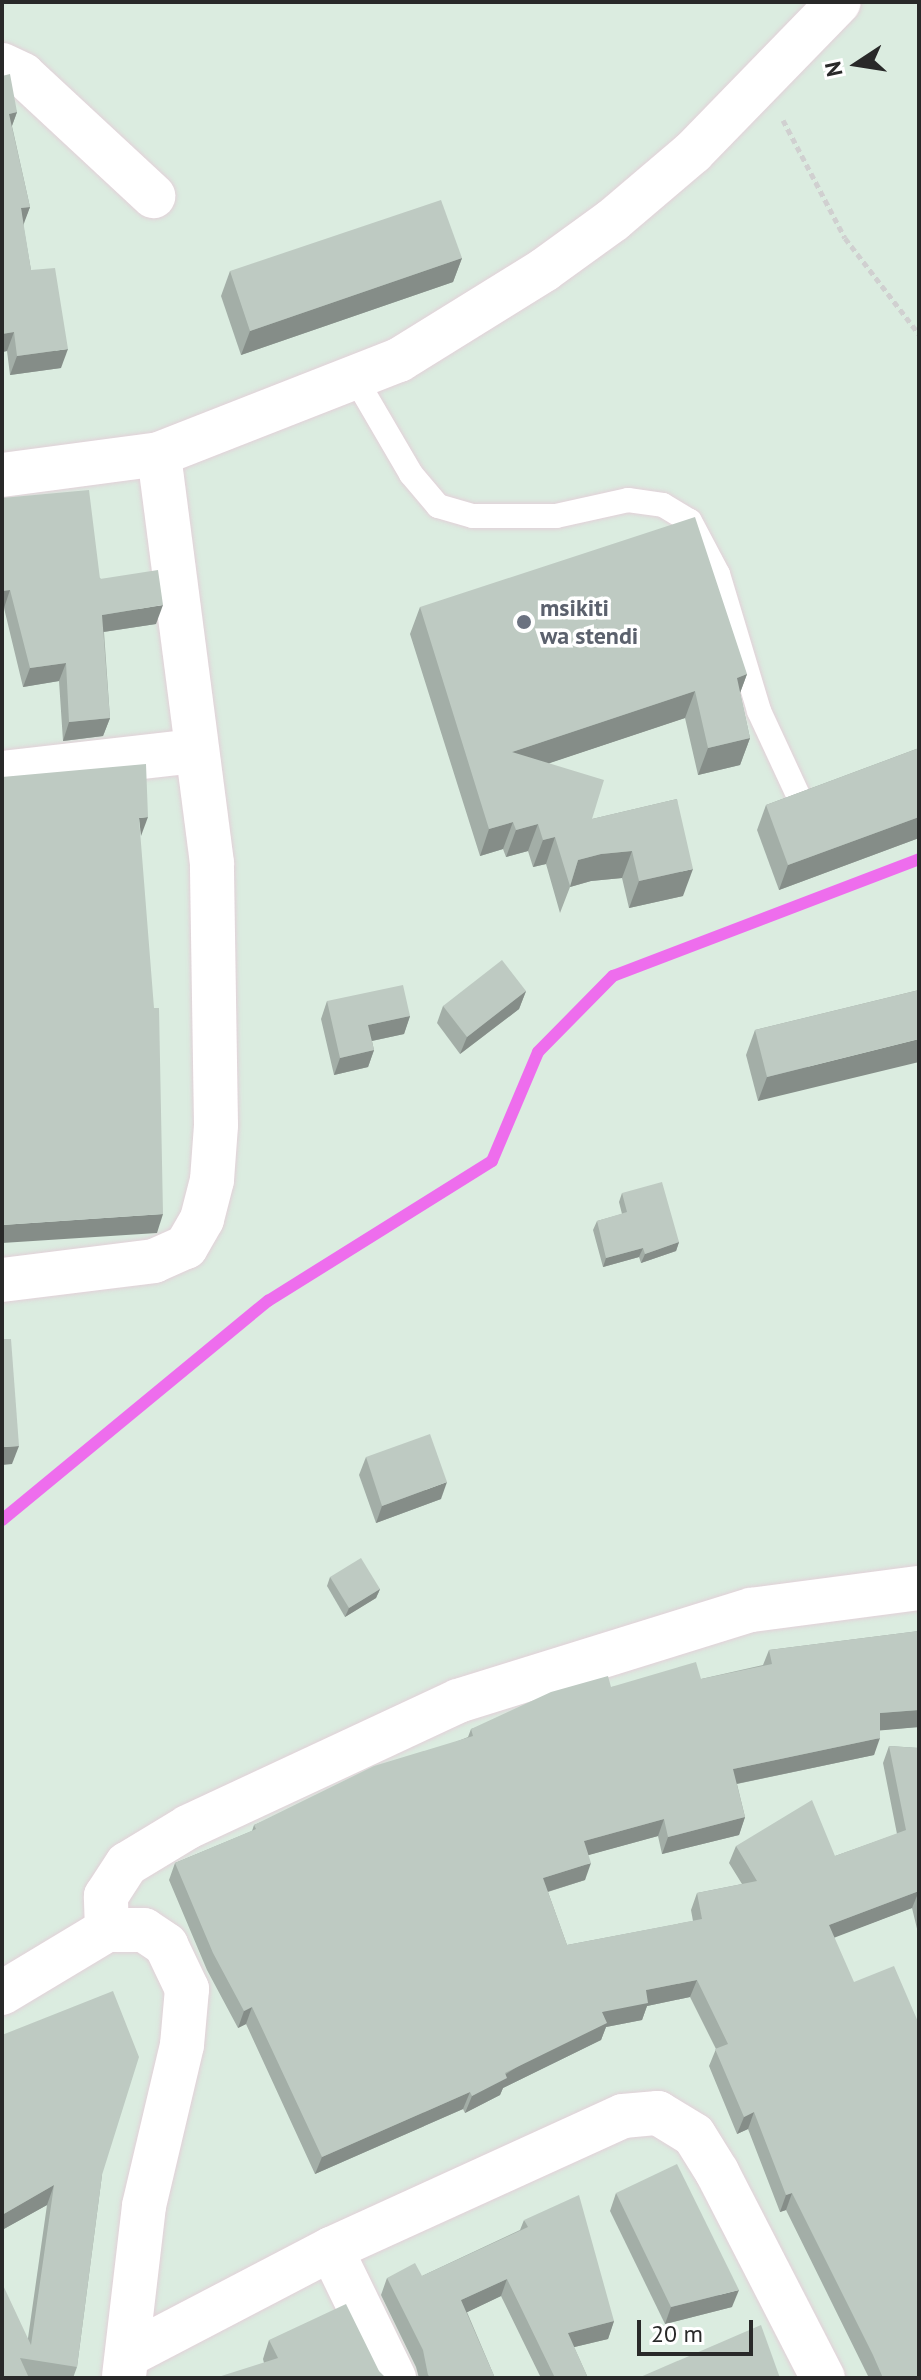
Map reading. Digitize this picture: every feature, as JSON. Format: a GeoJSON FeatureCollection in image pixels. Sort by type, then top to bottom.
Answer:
{"type":"FeatureCollection","features":[{"type":"Feature","properties":{"kind":"street"},"geometry":{"type":"LineString","coordinates":[[2,475],[159,454],[399,360],[544,270],[693,152],[839,2]]}},
{"type":"Feature","properties":{"kind":"street"},"geometry":{"type":"LineString","coordinates":[[2,65],[23,75],[153,196]]}},
{"type":"Feature","properties":{"kind":"street"},"geometry":{"type":"LineString","coordinates":[[2,1280],[154,1261],[186,1247],[202,1219],[216,1125],[212,863],[159,454]]}},
{"type":"Feature","properties":{"kind":"street"},"geometry":{"type":"LineString","coordinates":[[2,773],[196,751]]}},
{"type":"Feature","properties":{"kind":"street"},"geometry":{"type":"LineString","coordinates":[[107,1930],[106,1896],[127,1864],[188,1827],[458,1701],[751,1610],[919,1588]]}},
{"type":"Feature","properties":{"kind":"street"},"geometry":{"type":"LineString","coordinates":[[2,1993],[107,1930],[144,1930],[166,1945],[187,1989],[182,2045],[144,2206],[126,2367]]}},
{"type":"Feature","properties":{"kind":"street"},"geometry":{"type":"LineString","coordinates":[[126,2367],[331,2249],[623,2116],[658,2113],[694,2135],[717,2172],[823,2378]]}},
{"type":"Feature","properties":{"kind":"street"},"geometry":{"type":"LineString","coordinates":[[331,2249],[394,2378]]}},
{"type":"Feature","properties":{"kind":"lane"},"geometry":{"type":"LineString","coordinates":[[355,378],[411,474],[438,506],[473,516],[556,516],[628,500],[663,505],[690,521],[718,574],[759,711],[798,795]]}},
{"type":"Feature","properties":{"kind":"path"},"geometry":{"type":"LineString","coordinates":[[765,81],[845,238],[919,334]]}},
{"type":"Feature","properties":{"kind":"building"},"geometry":{"type":"Polygon","coordinates":[[[10,74],[17,112],[9,114],[30,207],[21,208],[31,270],[55,268],[68,349],[17,356],[14,332],[2,334],[2,76],[10,74]]]}},
{"type":"Feature","properties":{"kind":"building"},"geometry":{"type":"Polygon","coordinates":[[[441,200],[462,258],[250,331],[230,271],[441,200]]]}},
{"type":"Feature","properties":{"kind":"building"},"geometry":{"type":"Polygon","coordinates":[[[89,490],[100,579],[158,570],[163,605],[102,615],[110,718],[69,722],[66,663],[30,668],[10,590],[2,591],[2,498],[89,490]]]}},
{"type":"Feature","properties":{"kind":"building"},"geometry":{"type":"Polygon","coordinates":[[[695,517],[747,674],[737,678],[750,738],[708,748],[695,691],[512,752],[604,780],[592,819],[677,799],[693,869],[639,881],[632,851],[601,854],[578,860],[570,886],[555,837],[543,840],[538,824],[516,830],[513,822],[489,829],[420,607],[695,517]]]}},
{"type":"Feature","properties":{"kind":"building"},"geometry":{"type":"Polygon","coordinates":[[[919,748],[919,817],[788,865],[766,805],[919,748]]]}},
{"type":"Feature","properties":{"kind":"building"},"geometry":{"type":"Polygon","coordinates":[[[146,764],[148,817],[139,818],[154,1008],[159,1008],[163,1214],[2,1225],[2,777],[146,764]]]}},
{"type":"Feature","properties":{"kind":"building"},"geometry":{"type":"Polygon","coordinates":[[[502,960],[526,991],[467,1037],[443,1006],[502,960]]]}},
{"type":"Feature","properties":{"kind":"building"},"geometry":{"type":"Polygon","coordinates":[[[403,985],[410,1016],[368,1025],[374,1050],[340,1058],[327,1001],[403,985]]]}},
{"type":"Feature","properties":{"kind":"building"},"geometry":{"type":"Polygon","coordinates":[[[919,990],[919,1039],[767,1077],[755,1030],[919,990]]]}},
{"type":"Feature","properties":{"kind":"building"},"geometry":{"type":"Polygon","coordinates":[[[662,1182],[679,1242],[645,1254],[643,1248],[606,1258],[597,1221],[627,1212],[622,1193],[662,1182]]]}},
{"type":"Feature","properties":{"kind":"building"},"geometry":{"type":"Polygon","coordinates":[[[2,1339],[11,1339],[19,1446],[2,1447],[2,1339]]]}},
{"type":"Feature","properties":{"kind":"building"},"geometry":{"type":"Polygon","coordinates":[[[430,1434],[447,1482],[382,1506],[366,1457],[430,1434]]]}},
{"type":"Feature","properties":{"kind":"building"},"geometry":{"type":"Polygon","coordinates":[[[361,1558],[380,1589],[349,1608],[330,1577],[361,1558]]]}},
{"type":"Feature","properties":{"kind":"building"},"geometry":{"type":"Polygon","coordinates":[[[919,1631],[919,1710],[880,1713],[880,1738],[733,1769],[745,1817],[668,1837],[664,1819],[584,1841],[591,1863],[543,1878],[567,1945],[702,1919],[697,1893],[757,1881],[736,1846],[812,1800],[835,1856],[906,1830],[889,1746],[919,1748],[919,1891],[829,1925],[854,1982],[894,1966],[919,2024],[919,2378],[883,2378],[792,2193],[786,2195],[754,2112],[744,2117],[715,2049],[728,2044],[697,1980],[646,1990],[648,2003],[602,2012],[607,2023],[505,2073],[507,2078],[472,2096],[470,2092],[322,2157],[252,2007],[244,2011],[213,1953],[175,1863],[256,1829],[254,1825],[374,1766],[473,1736],[471,1729],[551,1692],[608,1676],[611,1687],[696,1662],[701,1679],[772,1664],[769,1650],[919,1631]]]}},
{"type":"Feature","properties":{"kind":"building"},"geometry":{"type":"Polygon","coordinates":[[[113,1991],[139,2057],[102,2175],[77,2367],[20,2358],[29,2378],[2,2378],[2,2283],[31,2345],[54,2185],[2,2215],[2,2035],[113,1991]]]}},
{"type":"Feature","properties":{"kind":"building"},"geometry":{"type":"Polygon","coordinates":[[[677,2164],[739,2290],[671,2307],[616,2193],[677,2164]]]}},
{"type":"Feature","properties":{"kind":"building"},"geometry":{"type":"Polygon","coordinates":[[[579,2195],[614,2321],[568,2333],[588,2378],[555,2378],[507,2279],[461,2300],[495,2378],[431,2378],[423,2350],[387,2278],[415,2263],[422,2276],[528,2227],[524,2220],[579,2195]]]}},
{"type":"Feature","properties":{"kind":"building"},"geometry":{"type":"Polygon","coordinates":[[[346,2304],[379,2371],[386,2378],[215,2378],[278,2358],[269,2340],[346,2304]]]}},
{"type":"Feature","properties":{"kind":"building"},"geometry":{"type":"Polygon","coordinates":[[[761,2325],[780,2378],[638,2378],[761,2325]]]}},
{"type":"Feature","properties":{"kind":"waterway"},"geometry":{"type":"LineString","coordinates":[[2,1520],[268,1301],[492,1161],[538,1052],[613,976],[919,859]]}},
{"type":"Feature","properties":{"kind":"place","name":"msikiti wa stendi"},"geometry":{"type":"Point","coordinates":[524,622]}}]}
